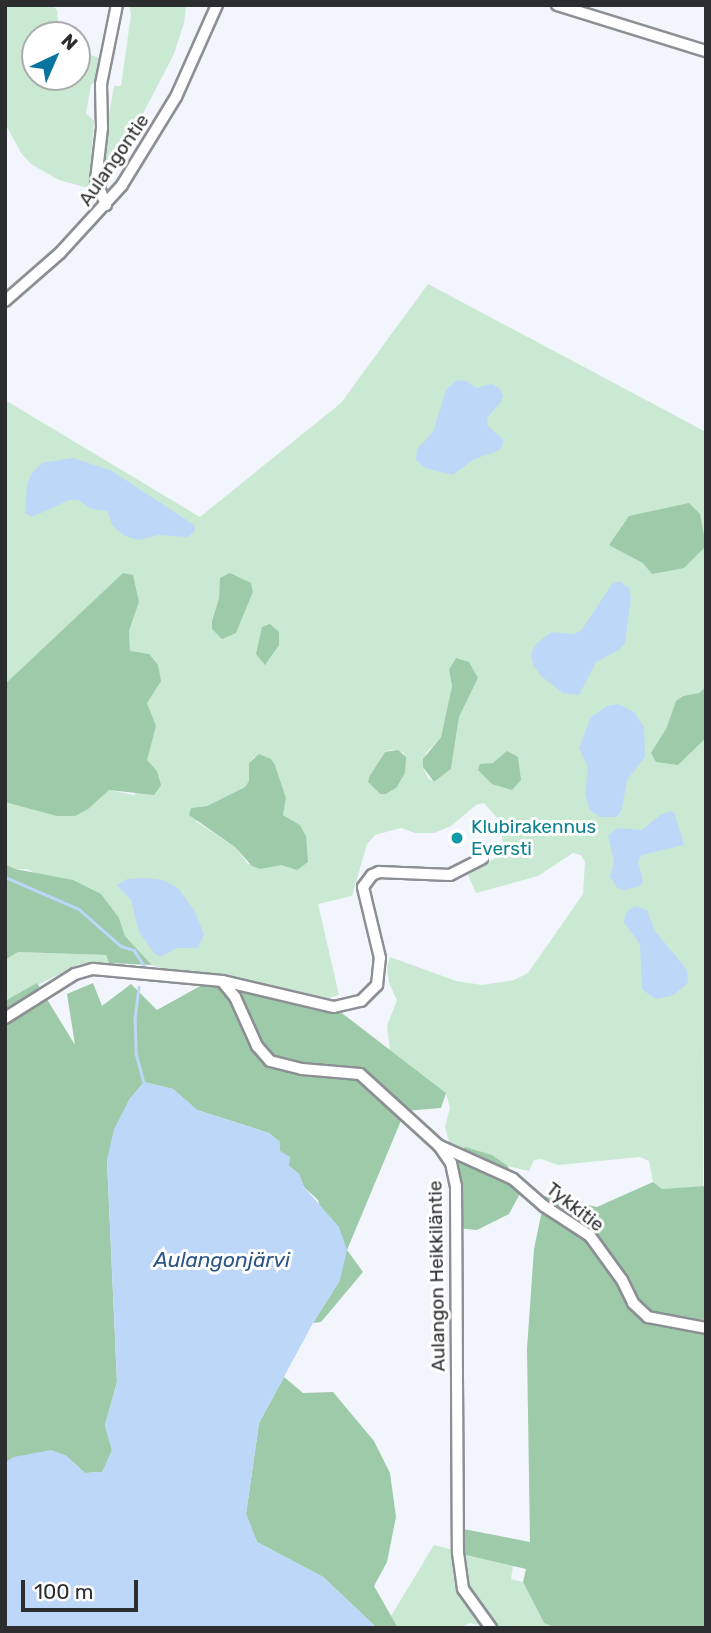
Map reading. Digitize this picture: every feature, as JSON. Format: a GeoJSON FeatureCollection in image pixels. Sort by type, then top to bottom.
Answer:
{"type":"FeatureCollection","features":[{"type":"Feature","properties":{"kind":"street"},"geometry":{"type":"LineString","coordinates":[[106,205],[96,180],[102,128],[102,83],[117,5]]}},
{"type":"Feature","properties":{"kind":"street"},"geometry":{"type":"LineString","coordinates":[[557,5],[706,51]]}},
{"type":"Feature","properties":{"kind":"street","name":"Aulangontie"},"geometry":{"type":"LineString","coordinates":[[5,301],[60,253],[106,205],[163,122],[217,7]]}},
{"type":"Feature","properties":{"kind":"street"},"geometry":{"type":"LineString","coordinates":[[5,1018],[75,974],[93,969],[222,981],[334,1007],[361,1001],[376,985],[380,958],[363,887],[372,875],[379,872],[450,875],[482,859]]}},
{"type":"Feature","properties":{"kind":"street","name":"Aulangon Heikkiläntie"},"geometry":{"type":"LineString","coordinates":[[222,981],[235,997],[257,1046],[270,1061],[302,1069],[360,1074],[439,1146],[451,1163],[456,1186],[458,1553],[463,1589],[491,1628]]}},
{"type":"Feature","properties":{"kind":"street","name":"Tykkitie"},"geometry":{"type":"LineString","coordinates":[[439,1146],[513,1179],[544,1206],[590,1236],[622,1280],[633,1303],[648,1317],[706,1328]]}},
{"type":"Feature","properties":{"kind":"green space"},"geometry":{"type":"Polygon","coordinates":[[[5,5],[52,5],[57,10],[58,21],[21,21],[21,91],[90,91],[86,113],[94,121],[89,181],[92,189],[59,180],[31,164],[21,153],[5,123],[5,5]]]}},
{"type":"Feature","properties":{"kind":"green space"},"geometry":{"type":"Polygon","coordinates":[[[129,5],[186,7],[174,54],[136,127],[126,139],[106,189],[101,184],[109,115],[114,86],[121,86],[131,15],[129,5]]]}},
{"type":"Feature","properties":{"kind":"green space"},"geometry":{"type":"Polygon","coordinates":[[[91,55],[101,58],[99,78],[91,85],[91,55]]]}},
{"type":"Feature","properties":{"kind":"green space"},"geometry":{"type":"Polygon","coordinates":[[[428,284],[706,432],[706,687],[699,693],[683,696],[676,701],[666,729],[652,753],[679,764],[706,738],[703,1187],[662,1189],[653,1182],[649,1161],[640,1157],[558,1165],[541,1159],[534,1160],[529,1171],[508,1166],[492,1155],[450,1145],[445,1127],[450,1108],[446,1093],[390,1050],[387,1026],[397,1000],[389,983],[387,967],[390,957],[456,981],[482,985],[514,980],[528,973],[583,894],[585,862],[581,855],[573,853],[538,876],[476,893],[468,875],[500,855],[503,844],[500,821],[484,803],[476,805],[451,826],[434,833],[415,833],[401,828],[375,835],[367,844],[352,896],[318,904],[339,995],[329,998],[255,982],[175,973],[152,965],[125,936],[119,918],[27,869],[15,869],[5,864],[5,802],[101,796],[109,790],[134,795],[157,771],[146,760],[156,726],[150,714],[134,653],[130,651],[129,631],[139,602],[123,573],[5,684],[5,400],[200,517],[341,403],[428,284]],[[221,578],[219,598],[212,621],[236,633],[253,592],[251,583],[221,578]],[[449,670],[452,686],[441,737],[426,753],[423,767],[428,778],[434,782],[451,769],[459,717],[478,678],[449,670]],[[391,750],[385,752],[368,782],[380,794],[397,787],[405,773],[404,753],[391,750]],[[254,757],[249,763],[249,781],[245,787],[207,806],[191,808],[197,822],[235,847],[248,864],[281,865],[297,870],[306,836],[300,825],[283,815],[286,798],[275,765],[254,757]]]}},
{"type":"Feature","properties":{"kind":"green space"},"geometry":{"type":"Polygon","coordinates":[[[689,503],[700,514],[705,541],[704,548],[684,568],[652,574],[643,563],[609,545],[629,516],[689,503]]]}},
{"type":"Feature","properties":{"kind":"green space"},"geometry":{"type":"Polygon","coordinates":[[[123,573],[133,575],[139,602],[129,631],[130,651],[149,654],[158,665],[161,681],[147,703],[156,726],[147,760],[157,771],[161,785],[154,795],[109,790],[88,809],[75,816],[57,816],[5,802],[5,684],[123,573]]]}},
{"type":"Feature","properties":{"kind":"green space"},"geometry":{"type":"Polygon","coordinates":[[[230,573],[251,583],[253,592],[236,633],[222,639],[212,629],[212,621],[219,598],[220,578],[230,573]]]}},
{"type":"Feature","properties":{"kind":"green space"},"geometry":{"type":"Polygon","coordinates":[[[270,624],[279,632],[279,645],[265,665],[256,654],[262,627],[270,624]]]}},
{"type":"Feature","properties":{"kind":"green space"},"geometry":{"type":"Polygon","coordinates":[[[456,658],[469,662],[478,678],[459,717],[451,769],[434,782],[423,767],[423,759],[441,737],[452,686],[449,670],[456,658]]]}},
{"type":"Feature","properties":{"kind":"green space"},"geometry":{"type":"Polygon","coordinates":[[[706,687],[706,738],[678,765],[656,762],[651,753],[666,729],[676,701],[683,696],[699,693],[706,687]]]}},
{"type":"Feature","properties":{"kind":"green space"},"geometry":{"type":"Polygon","coordinates":[[[398,750],[406,757],[405,773],[397,787],[386,794],[380,794],[368,782],[369,777],[385,752],[398,750]]]}},
{"type":"Feature","properties":{"kind":"green space"},"geometry":{"type":"Polygon","coordinates":[[[507,751],[518,757],[521,780],[512,790],[492,784],[478,770],[480,764],[493,763],[507,751]]]}},
{"type":"Feature","properties":{"kind":"green space"},"geometry":{"type":"Polygon","coordinates":[[[259,754],[271,759],[275,765],[286,798],[283,815],[300,825],[306,836],[308,862],[297,870],[281,865],[260,869],[252,866],[235,847],[189,815],[191,808],[207,806],[245,787],[249,781],[249,763],[259,754]]]}},
{"type":"Feature","properties":{"kind":"green space"},"geometry":{"type":"Polygon","coordinates":[[[5,864],[15,869],[73,880],[101,894],[119,918],[125,936],[152,965],[109,963],[106,955],[18,952],[5,960],[5,864]]]}},
{"type":"Feature","properties":{"kind":"green space"},"geometry":{"type":"Polygon","coordinates":[[[18,952],[106,955],[109,963],[80,964],[5,1001],[5,960],[18,952]]]}},
{"type":"Feature","properties":{"kind":"green space"},"geometry":{"type":"Polygon","coordinates":[[[211,980],[334,1007],[446,1093],[441,1108],[405,1111],[347,1250],[363,1272],[321,1322],[313,1323],[340,1280],[318,1200],[304,1187],[299,1174],[289,1166],[280,1151],[280,1142],[269,1133],[197,1110],[173,1089],[144,1082],[129,1100],[107,1160],[117,1382],[105,1425],[112,1450],[103,1472],[85,1473],[65,1455],[14,1457],[5,1463],[5,1001],[37,983],[75,1045],[67,994],[93,983],[102,1006],[131,984],[157,1010],[211,980]]]}},
{"type":"Feature","properties":{"kind":"green space"},"geometry":{"type":"Polygon","coordinates":[[[465,1147],[492,1155],[508,1166],[512,1179],[523,1188],[509,1214],[477,1230],[456,1228],[451,1163],[465,1147]]]}},
{"type":"Feature","properties":{"kind":"green space"},"geometry":{"type":"Polygon","coordinates":[[[653,1182],[662,1189],[706,1186],[706,1628],[555,1628],[544,1623],[523,1582],[526,1569],[458,1553],[458,1528],[530,1542],[527,1349],[534,1249],[545,1196],[597,1207],[653,1182]]]}},
{"type":"Feature","properties":{"kind":"green space"},"geometry":{"type":"Polygon","coordinates":[[[284,1377],[303,1393],[333,1392],[374,1441],[390,1473],[396,1517],[387,1562],[374,1586],[398,1628],[377,1628],[323,1577],[257,1542],[246,1514],[259,1423],[284,1377]]]}},
{"type":"Feature","properties":{"kind":"green space"},"geometry":{"type":"Polygon","coordinates":[[[434,1545],[513,1566],[511,1579],[523,1582],[544,1623],[555,1628],[489,1628],[470,1623],[459,1628],[398,1628],[391,1616],[434,1545]]]}},
{"type":"Feature","properties":{"kind":"water"},"geometry":{"type":"Polygon","coordinates":[[[457,380],[466,381],[476,388],[492,384],[499,388],[503,395],[501,402],[487,418],[488,426],[503,439],[503,445],[498,451],[474,459],[453,475],[425,468],[416,460],[417,449],[433,432],[446,390],[457,380]]]}},
{"type":"Feature","properties":{"kind":"water"},"geometry":{"type":"Polygon","coordinates":[[[73,458],[112,471],[194,525],[195,531],[188,537],[158,535],[139,540],[125,536],[113,526],[107,511],[92,509],[78,500],[69,500],[32,517],[25,513],[27,484],[32,473],[42,463],[73,458]]]}},
{"type":"Feature","properties":{"kind":"water"},"geometry":{"type":"Polygon","coordinates":[[[619,581],[629,588],[631,597],[625,643],[619,650],[596,662],[579,695],[563,693],[541,676],[533,665],[531,653],[537,643],[552,632],[573,634],[581,631],[612,584],[619,581]]]}},
{"type":"Feature","properties":{"kind":"water"},"geometry":{"type":"Polygon","coordinates":[[[618,704],[634,712],[644,727],[645,757],[627,780],[622,809],[617,817],[600,817],[590,810],[585,795],[588,768],[579,748],[591,717],[607,706],[618,704]]]}},
{"type":"Feature","properties":{"kind":"water"},"geometry":{"type":"Polygon","coordinates":[[[671,811],[675,814],[684,845],[642,855],[638,861],[643,881],[640,886],[624,890],[617,888],[610,876],[614,862],[608,835],[618,828],[642,830],[660,815],[671,811]]]}},
{"type":"Feature","properties":{"kind":"water"},"geometry":{"type":"Polygon","coordinates":[[[127,879],[163,880],[178,888],[194,910],[204,934],[198,948],[177,948],[160,957],[154,953],[139,932],[131,900],[117,885],[127,879]]]}},
{"type":"Feature","properties":{"kind":"water"},"geometry":{"type":"Polygon","coordinates":[[[635,906],[647,910],[655,931],[687,970],[688,983],[672,996],[655,999],[642,989],[640,944],[624,923],[625,914],[635,906]]]}},
{"type":"Feature","properties":{"kind":"water","name":"Aulangonjärvi"},"geometry":{"type":"Polygon","coordinates":[[[144,1082],[173,1089],[197,1110],[269,1133],[280,1142],[280,1151],[290,1157],[289,1166],[299,1174],[304,1187],[339,1227],[347,1250],[340,1280],[313,1323],[259,1423],[246,1514],[257,1542],[323,1577],[377,1628],[5,1628],[5,1463],[14,1457],[51,1450],[65,1455],[85,1473],[102,1472],[112,1450],[105,1425],[117,1382],[107,1160],[114,1129],[129,1100],[144,1082]]]}},
{"type":"Feature","properties":{"kind":"waterway"},"geometry":{"type":"LineString","coordinates":[[5,877],[79,909],[121,946],[134,950],[145,967]]}},
{"type":"Feature","properties":{"kind":"waterway"},"geometry":{"type":"LineString","coordinates":[[139,987],[135,1018],[136,1053],[144,1082]]}},
{"type":"Feature","properties":{"kind":"place","name":"Klubirakennus Eversti"},"geometry":{"type":"Point","coordinates":[457,838]}}]}
